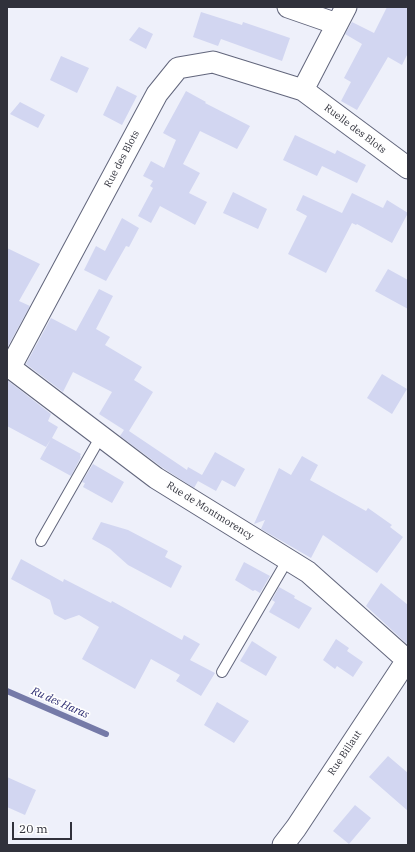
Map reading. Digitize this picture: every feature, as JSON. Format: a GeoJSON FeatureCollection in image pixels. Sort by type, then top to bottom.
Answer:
{"type":"FeatureCollection","features":[{"type":"Feature","properties":{"kind":"street"},"geometry":{"type":"LineString","coordinates":[[288,7],[342,16],[303,90]]}},
{"type":"Feature","properties":{"kind":"street","name":"Rue des Blots"},"geometry":{"type":"LineString","coordinates":[[9,367],[157,94],[178,68],[213,62],[303,90]]}},
{"type":"Feature","properties":{"kind":"street","name":"Ruelle des Blots"},"geometry":{"type":"LineString","coordinates":[[303,90],[408,168]]}},
{"type":"Feature","properties":{"kind":"street","name":"Rue de Montmorency"},"geometry":{"type":"LineString","coordinates":[[9,367],[156,478],[308,572],[407,661]]}},
{"type":"Feature","properties":{"kind":"street","name":"Rue Billaut"},"geometry":{"type":"LineString","coordinates":[[283,845],[296,828],[407,661]]}},
{"type":"Feature","properties":{"kind":"lane"},"geometry":{"type":"LineString","coordinates":[[41,542],[101,436]]}},
{"type":"Feature","properties":{"kind":"lane"},"geometry":{"type":"LineString","coordinates":[[222,672],[288,559]]}},
{"type":"Feature","properties":{"kind":"building"},"geometry":{"type":"Polygon","coordinates":[[[387,7],[408,7],[408,53],[402,65],[388,57],[357,110],[341,101],[351,82],[344,78],[362,44],[345,34],[352,22],[374,33],[387,7]]]}},
{"type":"Feature","properties":{"kind":"building"},"geometry":{"type":"Polygon","coordinates":[[[201,12],[242,25],[243,22],[290,38],[282,61],[221,39],[218,46],[193,37],[201,12]]]}},
{"type":"Feature","properties":{"kind":"building"},"geometry":{"type":"Polygon","coordinates":[[[139,27],[153,34],[146,49],[129,40],[139,27]]]}},
{"type":"Feature","properties":{"kind":"building"},"geometry":{"type":"Polygon","coordinates":[[[61,56],[89,68],[77,93],[50,80],[61,56]]]}},
{"type":"Feature","properties":{"kind":"building"},"geometry":{"type":"Polygon","coordinates":[[[117,86],[137,96],[122,125],[103,115],[117,86]]]}},
{"type":"Feature","properties":{"kind":"building"},"geometry":{"type":"Polygon","coordinates":[[[186,91],[206,102],[205,103],[250,126],[237,149],[200,131],[183,164],[200,173],[189,193],[207,202],[195,225],[160,206],[151,223],[138,216],[153,188],[150,186],[153,181],[143,176],[151,161],[164,168],[176,140],[163,133],[186,91]]]}},
{"type":"Feature","properties":{"kind":"building"},"geometry":{"type":"Polygon","coordinates":[[[20,102],[45,115],[38,128],[10,114],[20,102]]]}},
{"type":"Feature","properties":{"kind":"building"},"geometry":{"type":"Polygon","coordinates":[[[295,135],[335,154],[337,150],[366,165],[357,183],[322,166],[317,176],[283,160],[295,135]]]}},
{"type":"Feature","properties":{"kind":"building"},"geometry":{"type":"Polygon","coordinates":[[[233,192],[267,209],[258,229],[223,213],[233,192]]]}},
{"type":"Feature","properties":{"kind":"building"},"geometry":{"type":"Polygon","coordinates":[[[352,193],[383,208],[387,200],[408,213],[392,243],[357,224],[352,223],[326,273],[288,254],[307,216],[296,210],[303,195],[342,213],[352,193]]]}},
{"type":"Feature","properties":{"kind":"building"},"geometry":{"type":"Polygon","coordinates":[[[122,218],[139,228],[129,247],[126,246],[106,281],[84,270],[96,246],[105,251],[122,218]]]}},
{"type":"Feature","properties":{"kind":"building"},"geometry":{"type":"Polygon","coordinates":[[[7,248],[40,264],[19,301],[30,306],[7,348],[7,248]]]}},
{"type":"Feature","properties":{"kind":"building"},"geometry":{"type":"Polygon","coordinates":[[[388,269],[408,280],[408,309],[375,291],[388,269]]]}},
{"type":"Feature","properties":{"kind":"building"},"geometry":{"type":"Polygon","coordinates":[[[99,289],[113,296],[96,329],[110,337],[105,345],[142,367],[134,380],[153,392],[129,431],[187,470],[188,467],[202,475],[215,452],[245,469],[235,487],[222,480],[216,491],[198,481],[194,488],[163,468],[120,436],[124,430],[99,414],[112,392],[73,372],[63,392],[26,364],[51,318],[76,331],[99,289]]]}},
{"type":"Feature","properties":{"kind":"building"},"geometry":{"type":"Polygon","coordinates":[[[382,374],[407,389],[392,414],[367,398],[382,374]]]}},
{"type":"Feature","properties":{"kind":"building"},"geometry":{"type":"Polygon","coordinates":[[[7,380],[51,414],[48,421],[58,427],[52,438],[81,454],[81,457],[71,476],[40,459],[51,439],[46,447],[7,426],[7,380]]]}},
{"type":"Feature","properties":{"kind":"building"},"geometry":{"type":"Polygon","coordinates":[[[302,456],[318,465],[310,480],[366,511],[368,508],[392,525],[390,527],[403,537],[377,573],[323,535],[311,558],[261,529],[265,520],[254,524],[279,468],[291,475],[302,456]]]}},
{"type":"Feature","properties":{"kind":"building"},"geometry":{"type":"Polygon","coordinates":[[[93,464],[124,482],[112,503],[83,487],[85,483],[82,482],[93,464]]]}},
{"type":"Feature","properties":{"kind":"building"},"geometry":{"type":"Polygon","coordinates":[[[101,522],[128,530],[168,551],[165,557],[182,566],[171,588],[128,565],[110,549],[92,539],[101,522]]]}},
{"type":"Feature","properties":{"kind":"building"},"geometry":{"type":"Polygon","coordinates":[[[21,559],[63,582],[64,579],[111,603],[112,601],[182,640],[184,635],[200,644],[190,660],[215,673],[201,696],[176,681],[180,675],[151,659],[135,689],[82,659],[99,627],[79,615],[65,620],[54,614],[50,600],[11,579],[21,559]]]}},
{"type":"Feature","properties":{"kind":"building"},"geometry":{"type":"Polygon","coordinates":[[[244,562],[270,576],[260,593],[255,590],[253,591],[235,580],[244,562]]]}},
{"type":"Feature","properties":{"kind":"building"},"geometry":{"type":"Polygon","coordinates":[[[381,583],[408,605],[408,645],[366,606],[381,583]]]}},
{"type":"Feature","properties":{"kind":"building"},"geometry":{"type":"Polygon","coordinates":[[[279,587],[295,596],[294,598],[312,608],[299,629],[269,612],[275,602],[272,600],[279,587]]]}},
{"type":"Feature","properties":{"kind":"building"},"geometry":{"type":"Polygon","coordinates":[[[336,639],[349,648],[347,651],[363,662],[353,677],[337,666],[335,669],[323,660],[336,639]]]}},
{"type":"Feature","properties":{"kind":"building"},"geometry":{"type":"Polygon","coordinates":[[[252,641],[277,657],[266,676],[240,661],[252,641]]]}},
{"type":"Feature","properties":{"kind":"building"},"geometry":{"type":"Polygon","coordinates":[[[217,702],[249,721],[234,743],[204,725],[217,702]]]}},
{"type":"Feature","properties":{"kind":"building"},"geometry":{"type":"Polygon","coordinates":[[[388,756],[408,773],[408,811],[369,777],[388,756]]]}},
{"type":"Feature","properties":{"kind":"building"},"geometry":{"type":"Polygon","coordinates":[[[7,777],[36,790],[25,815],[7,807],[7,777]]]}},
{"type":"Feature","properties":{"kind":"building"},"geometry":{"type":"Polygon","coordinates":[[[355,805],[371,818],[349,844],[333,831],[355,805]]]}},
{"type":"Feature","properties":{"kind":"waterway","name":"Ru des Haras"},"geometry":{"type":"LineString","coordinates":[[7,691],[106,734]]}}]}
